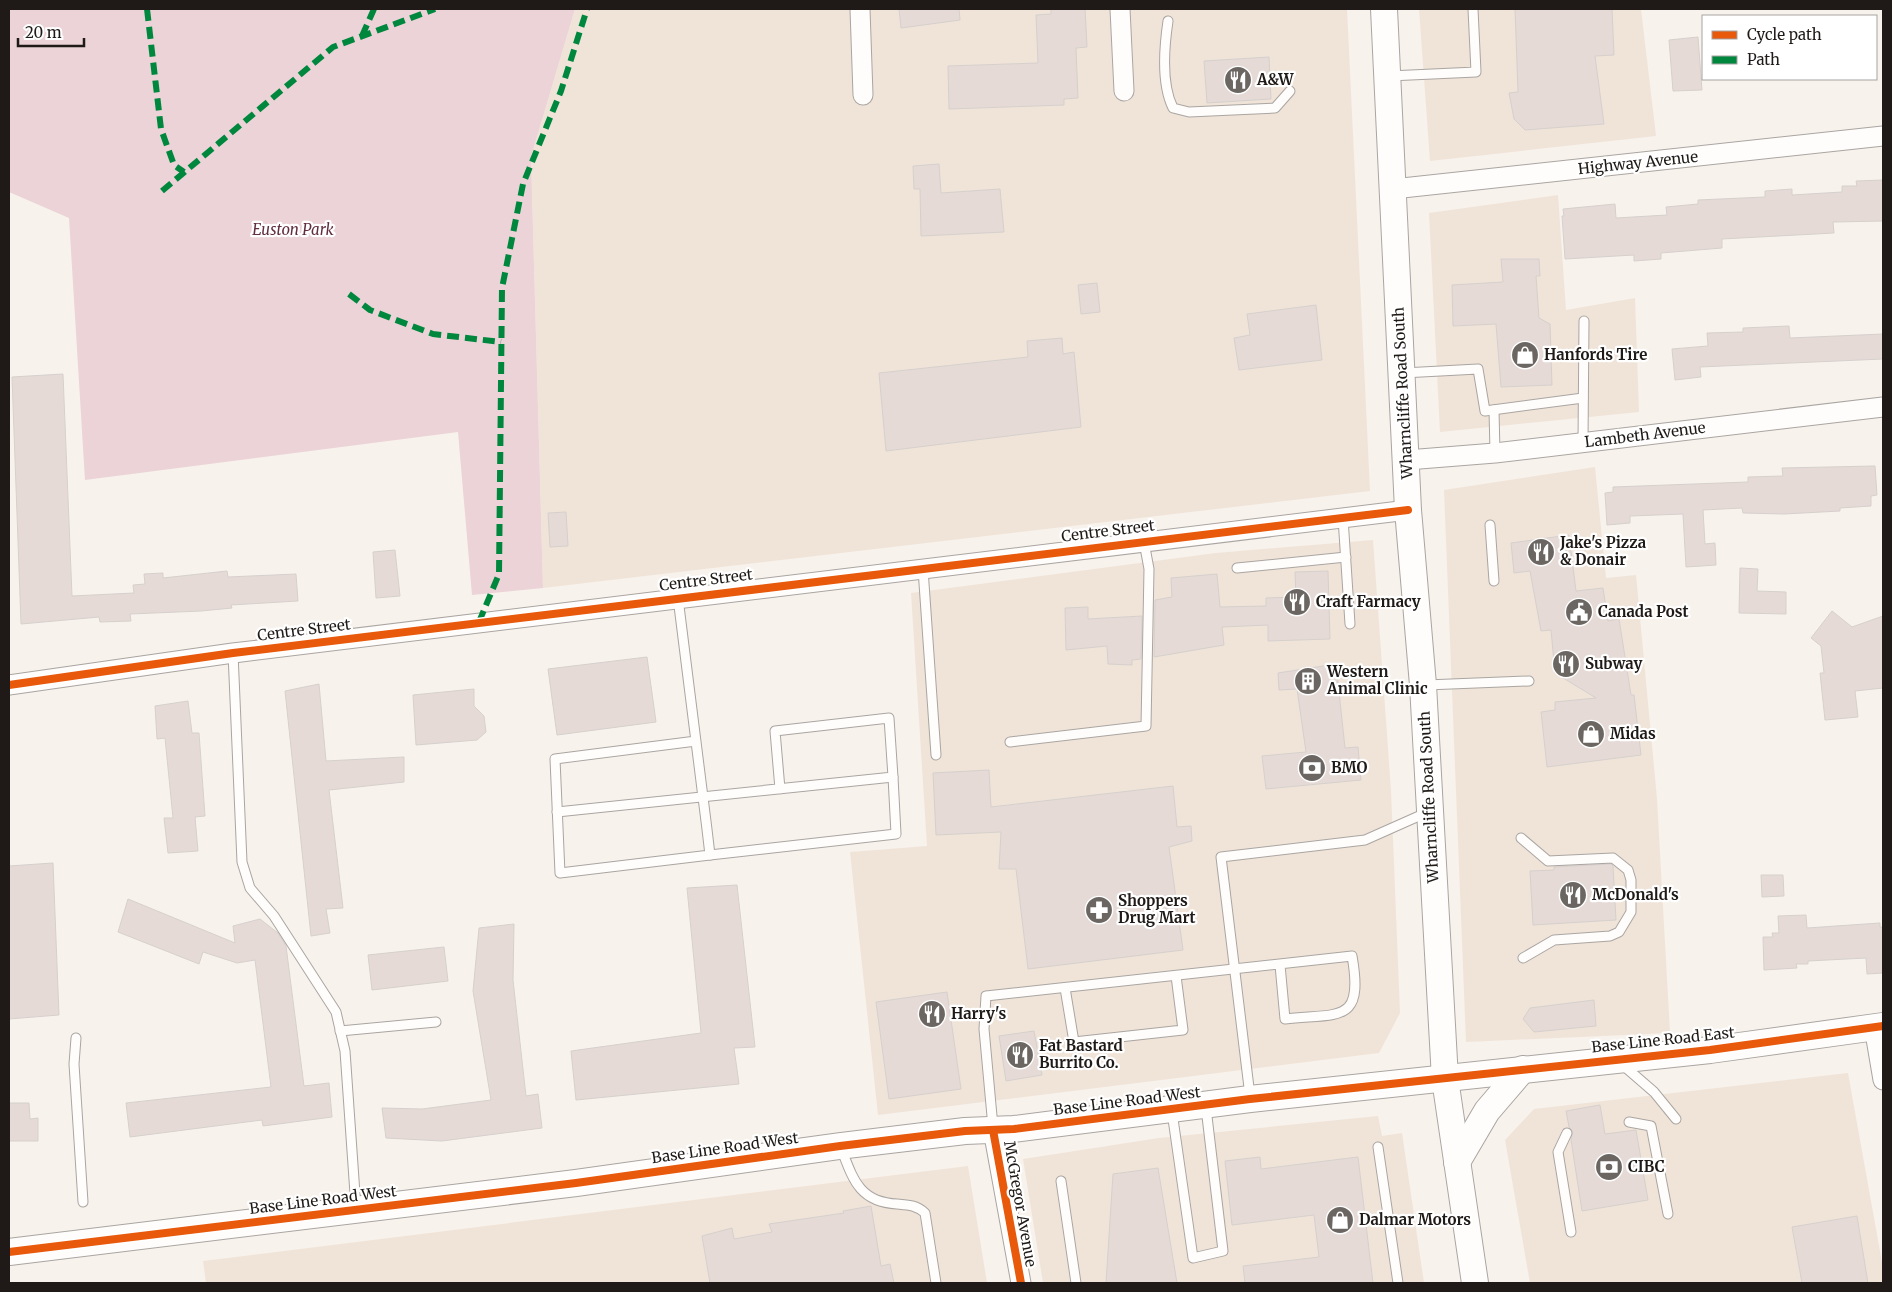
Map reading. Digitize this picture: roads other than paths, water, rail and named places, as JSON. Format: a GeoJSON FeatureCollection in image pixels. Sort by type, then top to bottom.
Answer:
{"type":"FeatureCollection","features":[{"type":"Feature","properties":{"kind":"street"},"geometry":{"type":"LineString","coordinates":[[860,9],[863,95]]}},
{"type":"Feature","properties":{"kind":"street"},"geometry":{"type":"LineString","coordinates":[[1120,9],[1124,91]]}},
{"type":"Feature","properties":{"kind":"street","name":"Wharncliffe Road South"},"geometry":{"type":"LineString","coordinates":[[1384,9],[1408,510],[1423,685],[1445,1079],[1475,1283]]}},
{"type":"Feature","properties":{"kind":"street","name":"Highway Avenue"},"geometry":{"type":"LineString","coordinates":[[1393,189],[1883,136]]}},
{"type":"Feature","properties":{"kind":"street","name":"Lambeth Avenue"},"geometry":{"type":"LineString","coordinates":[[1407,460],[1495,453],[1883,407]]}},
{"type":"Feature","properties":{"kind":"street","name":"Centre Street"},"geometry":{"type":"LineString","coordinates":[[9,685],[233,653],[923,567],[1408,510]]}},
{"type":"Feature","properties":{"kind":"street"},"geometry":{"type":"LineString","coordinates":[[1879,1027],[1883,1080]]}},
{"type":"Feature","properties":{"kind":"street","name":"Base Line Road East"},"geometry":{"type":"LineString","coordinates":[[1445,1079],[1710,1050],[1879,1027]]}},
{"type":"Feature","properties":{"kind":"street"},"geometry":{"type":"LineString","coordinates":[[1458,1162],[1486,1111],[1523,1069]]}},
{"type":"Feature","properties":{"kind":"street","name":"Base Line Road West"},"geometry":{"type":"LineString","coordinates":[[9,1252],[576,1184],[840,1146],[1172,1110],[1250,1099],[1445,1079]]}},
{"type":"Feature","properties":{"kind":"street","name":"McGregor Avenue"},"geometry":{"type":"LineString","coordinates":[[993,1130],[1020,1283]]}},
{"type":"Feature","properties":{"kind":"lane"},"geometry":{"type":"LineString","coordinates":[[1387,76],[1476,72],[1473,9]]}},
{"type":"Feature","properties":{"kind":"lane"},"geometry":{"type":"LineString","coordinates":[[1168,21],[1165,44],[1168,98],[1173,108],[1189,112],[1275,108],[1290,91]]}},
{"type":"Feature","properties":{"kind":"lane"},"geometry":{"type":"LineString","coordinates":[[1583,442],[1584,321]]}},
{"type":"Feature","properties":{"kind":"lane"},"geometry":{"type":"LineString","coordinates":[[1402,373],[1478,369],[1485,411],[1583,398]]}},
{"type":"Feature","properties":{"kind":"lane"},"geometry":{"type":"LineString","coordinates":[[1494,410],[1495,453]]}},
{"type":"Feature","properties":{"kind":"lane"},"geometry":{"type":"LineString","coordinates":[[1343,517],[1350,624]]}},
{"type":"Feature","properties":{"kind":"lane"},"geometry":{"type":"LineString","coordinates":[[1490,525],[1494,581]]}},
{"type":"Feature","properties":{"kind":"lane"},"geometry":{"type":"LineString","coordinates":[[1010,742],[1146,726],[1149,569],[1144,541]]}},
{"type":"Feature","properties":{"kind":"lane"},"geometry":{"type":"LineString","coordinates":[[1237,568],[1346,557]]}},
{"type":"Feature","properties":{"kind":"lane"},"geometry":{"type":"LineString","coordinates":[[923,567],[936,755]]}},
{"type":"Feature","properties":{"kind":"lane"},"geometry":{"type":"LineString","coordinates":[[678,598],[710,855]]}},
{"type":"Feature","properties":{"kind":"lane"},"geometry":{"type":"LineString","coordinates":[[233,653],[242,862],[250,888],[274,916],[336,1012],[345,1051],[356,1210]]}},
{"type":"Feature","properties":{"kind":"lane"},"geometry":{"type":"LineString","coordinates":[[1423,685],[1529,681]]}},
{"type":"Feature","properties":{"kind":"lane"},"geometry":{"type":"LineString","coordinates":[[696,741],[555,759],[560,872],[896,834],[888,718],[775,731],[780,789]]}},
{"type":"Feature","properties":{"kind":"lane"},"geometry":{"type":"LineString","coordinates":[[557,812],[893,777]]}},
{"type":"Feature","properties":{"kind":"lane"},"geometry":{"type":"LineString","coordinates":[[1250,1099],[1221,857],[1365,840],[1430,811]]}},
{"type":"Feature","properties":{"kind":"lane"},"geometry":{"type":"LineString","coordinates":[[1521,838],[1548,861],[1613,858],[1628,870],[1631,880],[1631,912],[1619,932],[1610,936],[1554,940],[1523,958]]}},
{"type":"Feature","properties":{"kind":"lane"},"geometry":{"type":"LineString","coordinates":[[993,1130],[984,1029],[986,996],[1352,956],[1356,980],[1352,1005],[1344,1013],[1285,1019],[1280,965]]}},
{"type":"Feature","properties":{"kind":"lane"},"geometry":{"type":"LineString","coordinates":[[1065,988],[1074,1042],[1183,1030],[1176,976]]}},
{"type":"Feature","properties":{"kind":"lane"},"geometry":{"type":"LineString","coordinates":[[340,1032],[436,1022]]}},
{"type":"Feature","properties":{"kind":"lane"},"geometry":{"type":"LineString","coordinates":[[76,1038],[74,1064],[83,1202]]}},
{"type":"Feature","properties":{"kind":"lane"},"geometry":{"type":"LineString","coordinates":[[1616,1060],[1640,1077],[1676,1119]]}},
{"type":"Feature","properties":{"kind":"lane"},"geometry":{"type":"LineString","coordinates":[[1172,1110],[1193,1258],[1223,1251],[1206,1105]]}},
{"type":"Feature","properties":{"kind":"lane"},"geometry":{"type":"LineString","coordinates":[[1629,1122],[1651,1126],[1668,1214]]}},
{"type":"Feature","properties":{"kind":"lane"},"geometry":{"type":"LineString","coordinates":[[1567,1133],[1558,1152],[1571,1232]]}},
{"type":"Feature","properties":{"kind":"lane"},"geometry":{"type":"LineString","coordinates":[[840,1146],[857,1186],[865,1194],[884,1204],[917,1206],[925,1213],[936,1283]]}},
{"type":"Feature","properties":{"kind":"lane"},"geometry":{"type":"LineString","coordinates":[[1378,1147],[1398,1283]]}},
{"type":"Feature","properties":{"kind":"lane"},"geometry":{"type":"LineString","coordinates":[[1061,1181],[1076,1283]]}},
{"type":"Feature","properties":{"kind":"place","name":"A&W"},"geometry":{"type":"Point","coordinates":[1238,80]}},
{"type":"Feature","properties":{"kind":"place","name":"Hanfords Tire"},"geometry":{"type":"Point","coordinates":[1525,355]}},
{"type":"Feature","properties":{"kind":"place","name":"Jake's Pizza & Donair"},"geometry":{"type":"Point","coordinates":[1541,552]}},
{"type":"Feature","properties":{"kind":"place","name":"Craft Farmacy"},"geometry":{"type":"Point","coordinates":[1297,602]}},
{"type":"Feature","properties":{"kind":"place","name":"Canada Post"},"geometry":{"type":"Point","coordinates":[1579,612]}},
{"type":"Feature","properties":{"kind":"place","name":"Subway"},"geometry":{"type":"Point","coordinates":[1566,664]}},
{"type":"Feature","properties":{"kind":"place","name":"Western Animal Clinic"},"geometry":{"type":"Point","coordinates":[1308,681]}},
{"type":"Feature","properties":{"kind":"place","name":"Midas"},"geometry":{"type":"Point","coordinates":[1591,734]}},
{"type":"Feature","properties":{"kind":"place","name":"BMO"},"geometry":{"type":"Point","coordinates":[1312,768]}},
{"type":"Feature","properties":{"kind":"place","name":"McDonald's"},"geometry":{"type":"Point","coordinates":[1573,895]}},
{"type":"Feature","properties":{"kind":"place","name":"Shoppers Drug Mart"},"geometry":{"type":"Point","coordinates":[1099,910]}},
{"type":"Feature","properties":{"kind":"place","name":"Harry's"},"geometry":{"type":"Point","coordinates":[932,1014]}},
{"type":"Feature","properties":{"kind":"place","name":"Fat Bastard Burrito Co."},"geometry":{"type":"Point","coordinates":[1020,1055]}},
{"type":"Feature","properties":{"kind":"place","name":"CIBC"},"geometry":{"type":"Point","coordinates":[1609,1167]}},
{"type":"Feature","properties":{"kind":"place","name":"Dalmar Motors"},"geometry":{"type":"Point","coordinates":[1340,1220]}},
{"type":"Feature","properties":{"kind":"park label","name":"Euston Park"},"geometry":{"type":"Point","coordinates":[293,230]}}]}
